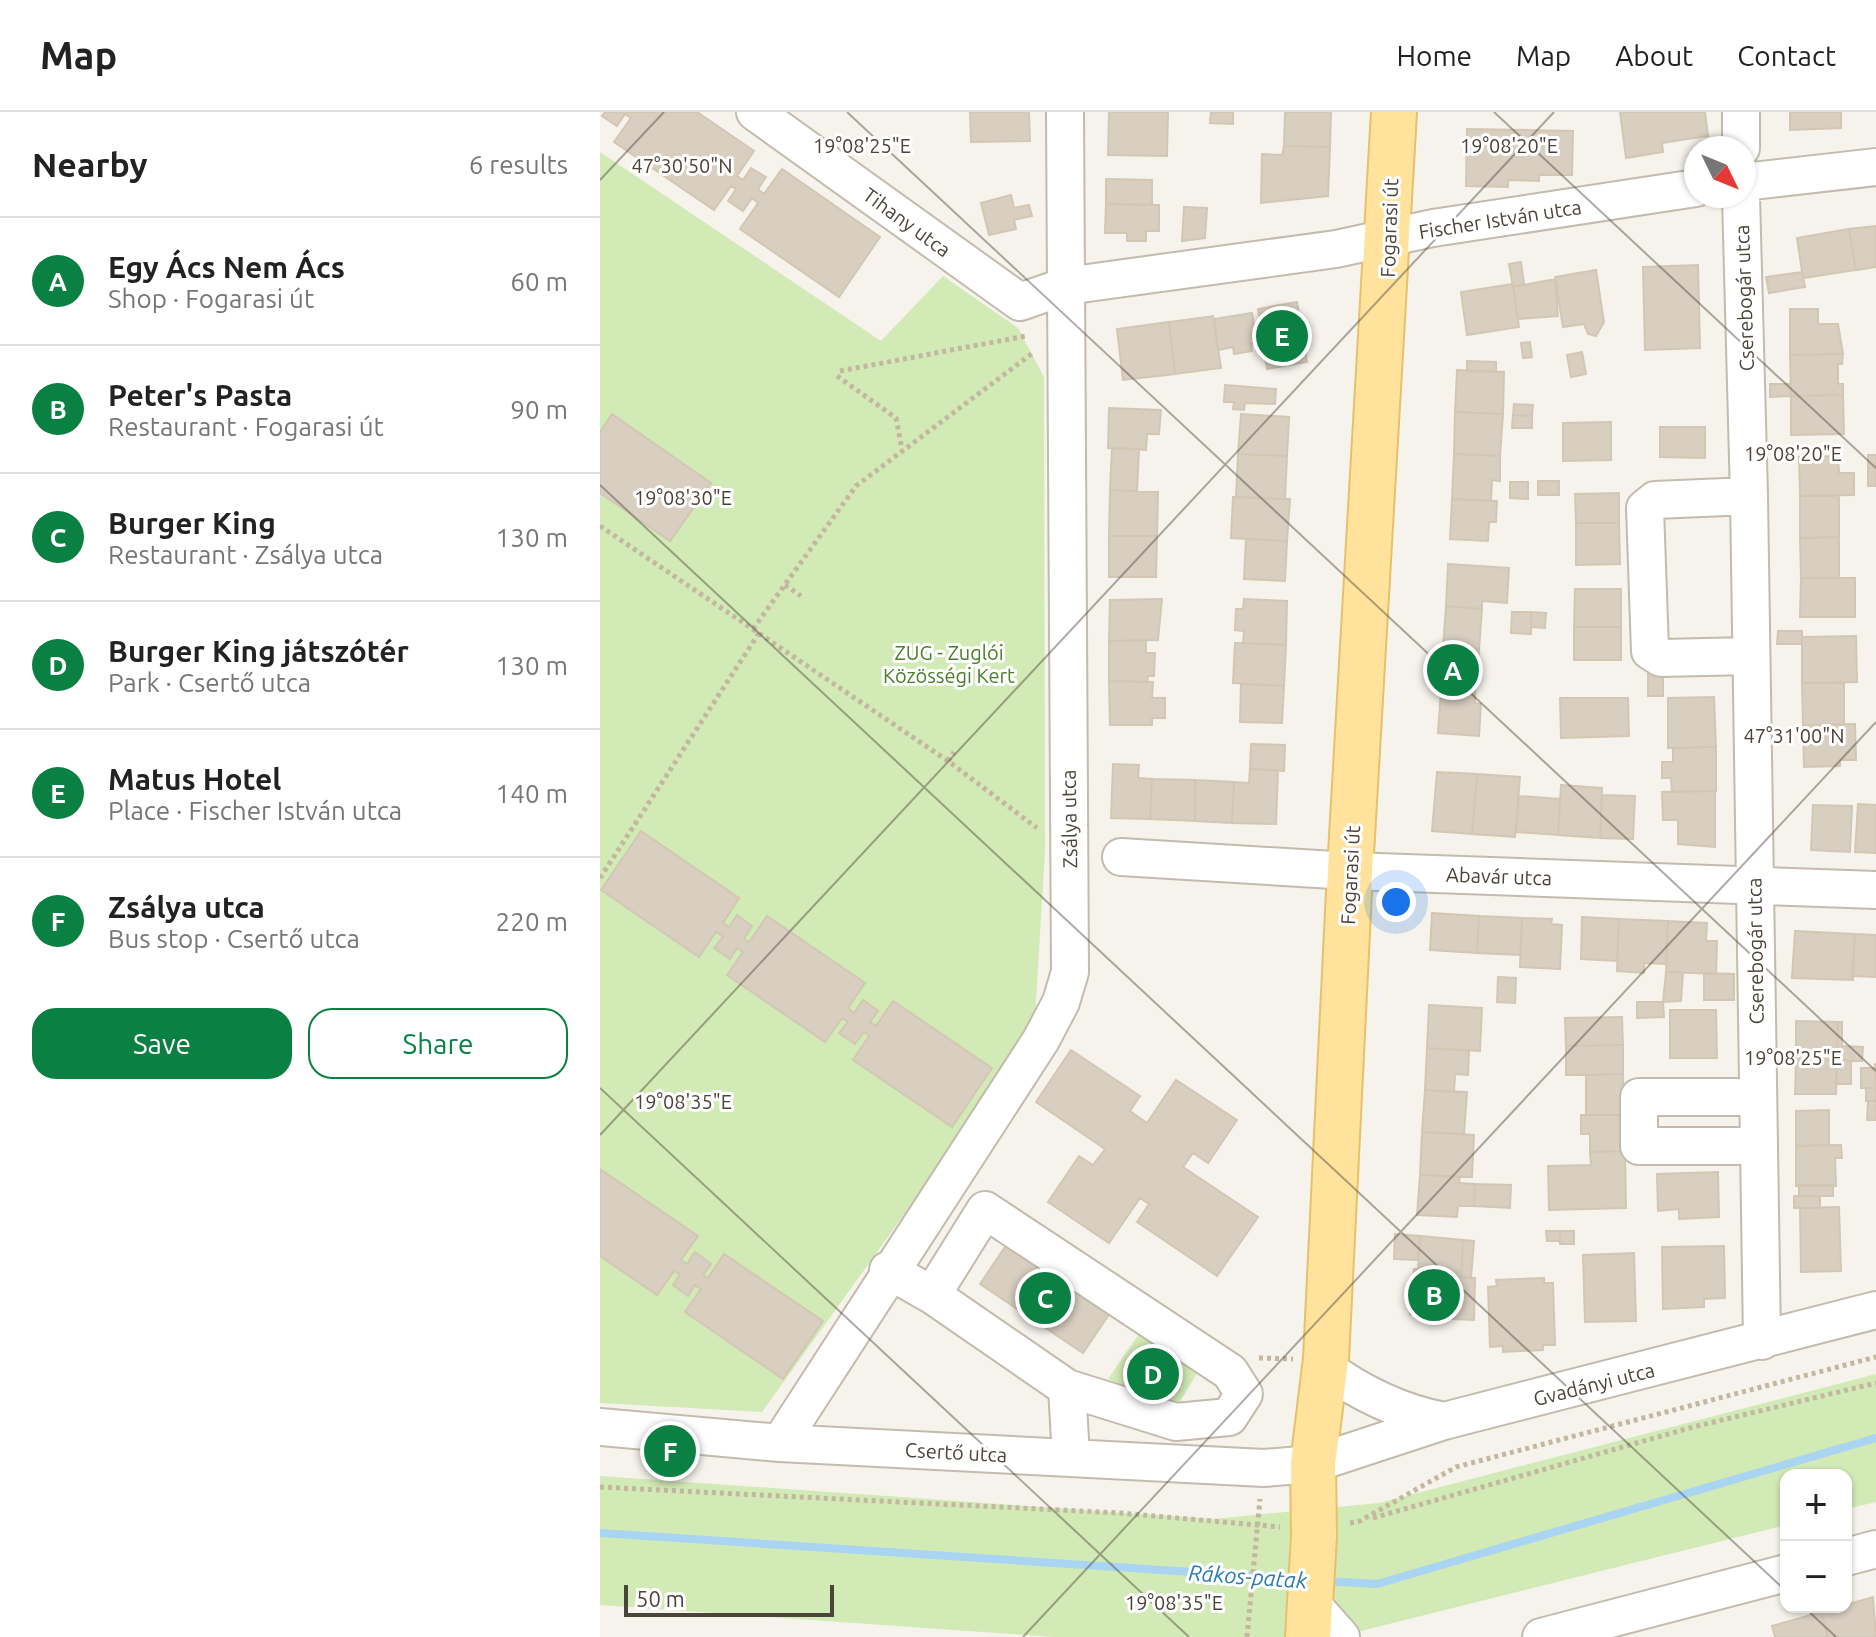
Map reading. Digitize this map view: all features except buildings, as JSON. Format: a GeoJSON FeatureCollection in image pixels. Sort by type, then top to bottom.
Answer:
{"type":"FeatureCollection","features":[{"type":"Feature","properties":{"kind":"main road","name":"Fogarasi út"},"geometry":{"type":"LineString","coordinates":[[1308,1619],[1314,1536],[1313,1464],[1325,1367],[1394,112]]}},
{"type":"Feature","properties":{"kind":"street","name":"Tihany utca"},"geometry":{"type":"LineString","coordinates":[[755,112],[1020,302],[1066,286]]}},
{"type":"Feature","properties":{"kind":"street","name":"Zsálya utca"},"geometry":{"type":"LineString","coordinates":[[780,1443],[888,1270],[1041,1040],[1061,1002],[1070,972],[1065,112]]}},
{"type":"Feature","properties":{"kind":"street"},"geometry":{"type":"LineString","coordinates":[[1741,112],[1741,136]]}},
{"type":"Feature","properties":{"kind":"street"},"geometry":{"type":"LineString","coordinates":[[1756,181],[1876,167]]}},
{"type":"Feature","properties":{"kind":"street","name":"Fischer István utca"},"geometry":{"type":"LineString","coordinates":[[1066,286],[1289,256],[1388,237],[1684,190]]}},
{"type":"Feature","properties":{"kind":"street","name":"Cserebogár utca"},"geometry":{"type":"LineString","coordinates":[[1741,208],[1749,496],[1762,1341]]}},
{"type":"Feature","properties":{"kind":"street"},"geometry":{"type":"LineString","coordinates":[[1749,496],[1655,500],[1645,508],[1650,651],[1661,658],[1750,656]]}},
{"type":"Feature","properties":{"kind":"street","name":"Abavár utca"},"geometry":{"type":"LineString","coordinates":[[1121,857],[1350,871],[1876,890]]}},
{"type":"Feature","properties":{"kind":"street"},"geometry":{"type":"LineString","coordinates":[[1757,1097],[1639,1097],[1639,1146],[1758,1146]]}},
{"type":"Feature","properties":{"kind":"street"},"geometry":{"type":"LineString","coordinates":[[888,1270],[932,1295],[1067,1388],[1176,1422],[1229,1417],[1244,1394],[1230,1372],[985,1210],[932,1295]]}},
{"type":"Feature","properties":{"kind":"street","name":"Gvadányi utca"},"geometry":{"type":"LineString","coordinates":[[1313,1464],[1444,1421],[1876,1310]]}},
{"type":"Feature","properties":{"kind":"street"},"geometry":{"type":"LineString","coordinates":[[1325,1367],[1406,1413],[1444,1421]]}},
{"type":"Feature","properties":{"kind":"street"},"geometry":{"type":"LineString","coordinates":[[1067,1388],[1071,1457]]}},
{"type":"Feature","properties":{"kind":"street","name":"Csertő utca"},"geometry":{"type":"LineString","coordinates":[[600,1427],[780,1443],[1264,1468],[1313,1464]]}},
{"type":"Feature","properties":{"kind":"street"},"geometry":{"type":"LineString","coordinates":[[1852,1555],[1876,1549]]}},
{"type":"Feature","properties":{"kind":"street"},"geometry":{"type":"LineString","coordinates":[[1541,1637],[1780,1575]]}},
{"type":"Feature","properties":{"kind":"street"},"geometry":{"type":"LineString","coordinates":[[1308,1619],[1341,1637]]}},
{"type":"Feature","properties":{"kind":"path"},"geometry":{"type":"LineString","coordinates":[[902,449],[896,418],[839,373],[1031,335]]}},
{"type":"Feature","properties":{"kind":"path"},"geometry":{"type":"LineString","coordinates":[[753,629],[856,486],[1041,346]]}},
{"type":"Feature","properties":{"kind":"path"},"geometry":{"type":"LineString","coordinates":[[600,526],[948,761],[1046,834],[1069,843]]}},
{"type":"Feature","properties":{"kind":"path"},"geometry":{"type":"LineString","coordinates":[[785,585],[801,596]]}},
{"type":"Feature","properties":{"kind":"path"},"geometry":{"type":"LineString","coordinates":[[600,878],[759,633]]}},
{"type":"Feature","properties":{"kind":"path"},"geometry":{"type":"LineString","coordinates":[[948,761],[954,752]]}},
{"type":"Feature","properties":{"kind":"path"},"geometry":{"type":"LineString","coordinates":[[1360,1521],[1693,1427],[1876,1383]]}},
{"type":"Feature","properties":{"kind":"path"},"geometry":{"type":"LineString","coordinates":[[1247,1637],[1256,1537]]}},
{"type":"Feature","properties":{"kind":"green space","name":"ZUG - Zuglói Közösségi Kert"},"geometry":{"type":"Polygon","coordinates":[[[600,152],[881,341],[943,276],[1018,328],[1044,377],[1045,851],[1034,1034],[762,1412],[600,1403],[600,152]]]}},
{"type":"Feature","properties":{"kind":"green space"},"geometry":{"type":"Polygon","coordinates":[[[1141,1331],[1199,1370],[1175,1410],[1108,1379],[1141,1331]]]}},
{"type":"Feature","properties":{"kind":"green space"},"geometry":{"type":"Polygon","coordinates":[[[1876,1374],[1876,1502],[1852,1508],[1852,1469],[1780,1469],[1780,1526],[1337,1637],[1054,1637],[600,1605],[600,1476],[1213,1519],[1379,1503],[1876,1374]]]}},
{"type":"Feature","properties":{"kind":"waterway","name":"Rákos-patak"},"geometry":{"type":"LineString","coordinates":[[1323,1581],[1377,1584],[1876,1438]]}},
{"type":"Feature","properties":{"kind":"waterway","name":"Rákos-patak"},"geometry":{"type":"LineString","coordinates":[[600,1533],[1298,1579]]}},
{"type":"Feature","properties":{"kind":"place","name":"Matus Hotel"},"geometry":{"type":"Point","coordinates":[1282,336]}},
{"type":"Feature","properties":{"kind":"place","name":"Egy Ács Nem Ács"},"geometry":{"type":"Point","coordinates":[1453,670]}},
{"type":"Feature","properties":{"kind":"place","name":"Peter's Pasta"},"geometry":{"type":"Point","coordinates":[1434,1295]}},
{"type":"Feature","properties":{"kind":"place","name":"Burger King"},"geometry":{"type":"Point","coordinates":[1045,1298]}},
{"type":"Feature","properties":{"kind":"place","name":"Burger King játszótér"},"geometry":{"type":"Point","coordinates":[1153,1374]}},
{"type":"Feature","properties":{"kind":"place","name":"Zsálya utca"},"geometry":{"type":"Point","coordinates":[670,1451]}}]}
